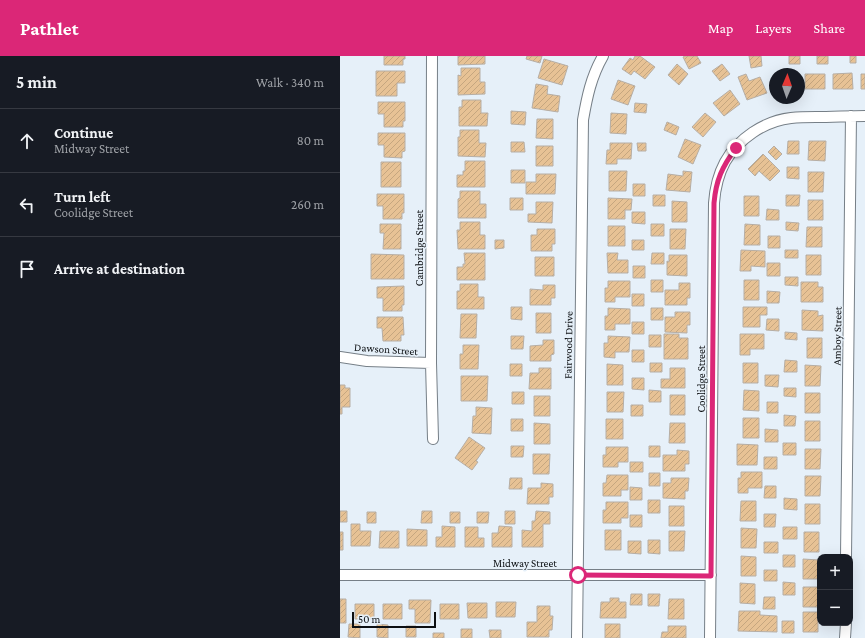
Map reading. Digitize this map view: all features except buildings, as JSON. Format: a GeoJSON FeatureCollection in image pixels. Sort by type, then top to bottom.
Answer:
{"type":"FeatureCollection","features":[{"type":"Feature","properties":{"kind":"street","name":"Cambridge Street"},"geometry":{"type":"LineString","coordinates":[[432,56],[431,363],[433,439]]}},
{"type":"Feature","properties":{"kind":"street","name":"Fairwood Drive"},"geometry":{"type":"LineString","coordinates":[[577,638],[583,120],[586,97],[590,83],[603,56]]}},
{"type":"Feature","properties":{"kind":"street","name":"Amboy Street"},"geometry":{"type":"LineString","coordinates":[[846,554],[851,116]]}},
{"type":"Feature","properties":{"kind":"street","name":"Coolidge Street"},"geometry":{"type":"LineString","coordinates":[[710,638],[714,203],[719,177],[725,162],[736,148],[752,133],[770,123],[791,118],[865,116]]}},
{"type":"Feature","properties":{"kind":"street","name":"Dawson Street"},"geometry":{"type":"LineString","coordinates":[[340,357],[367,361],[431,363]]}},
{"type":"Feature","properties":{"kind":"street","name":"Midway Street"},"geometry":{"type":"LineString","coordinates":[[340,575],[711,576]]}},
{"type":"Feature","properties":{"kind":"street"},"geometry":{"type":"LineString","coordinates":[[846,626],[846,638]]}},
{"type":"Feature","properties":{"kind":"route"},"geometry":{"type":"LineString","coordinates":[[578,575],[711,576],[714,203],[719,177],[725,162],[736,148]]}}]}
